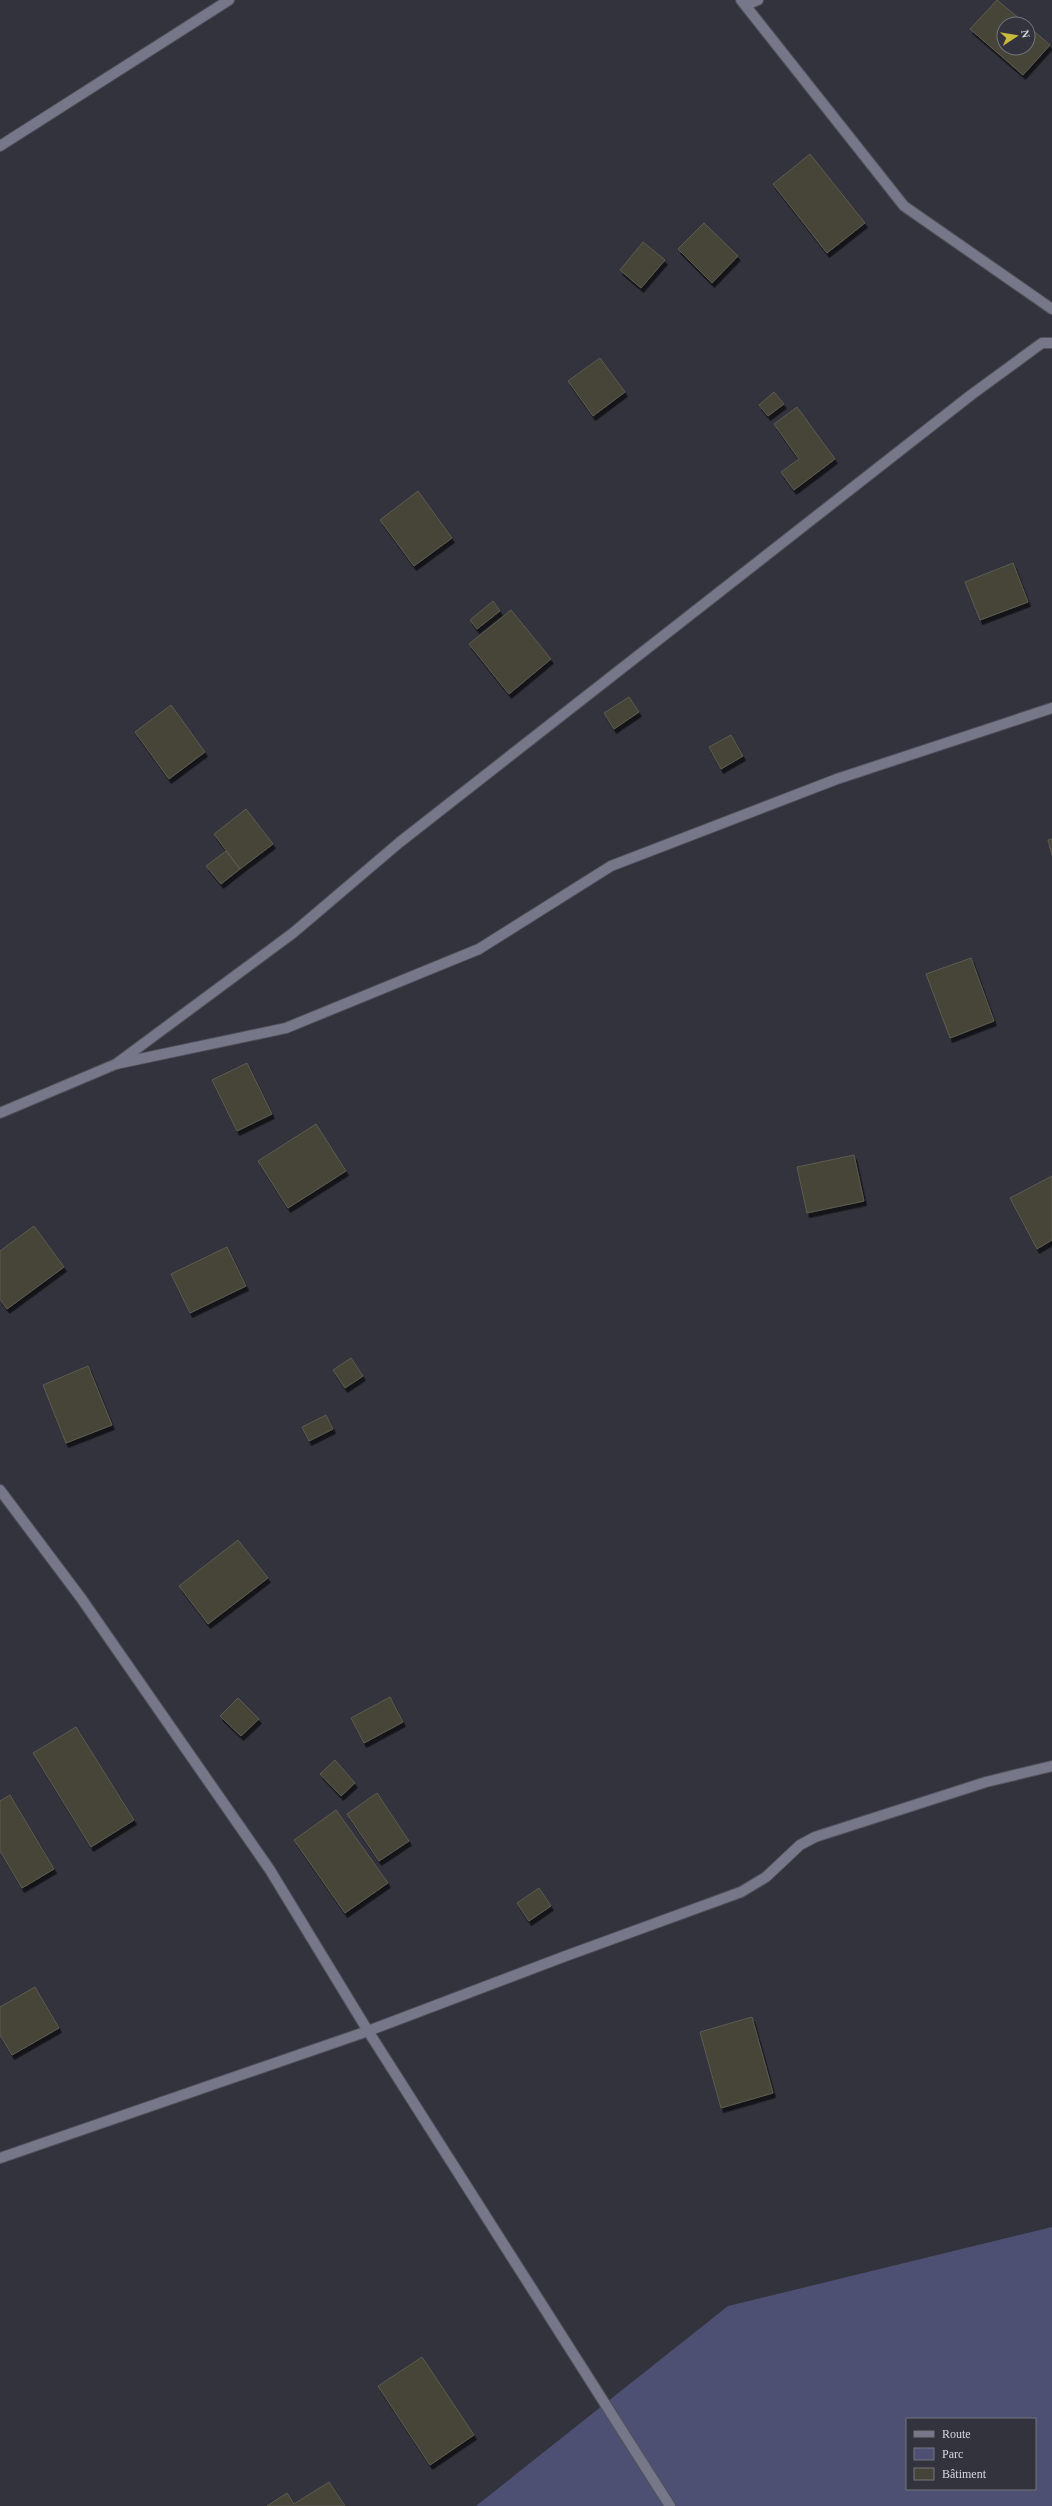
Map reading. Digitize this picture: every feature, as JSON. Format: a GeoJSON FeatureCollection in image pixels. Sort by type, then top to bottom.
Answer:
{"type":"FeatureCollection","features":[{"type":"Feature","properties":{"kind":"street"},"geometry":{"type":"LineString","coordinates":[[0,146],[229,0]]}},
{"type":"Feature","properties":{"kind":"street"},"geometry":{"type":"LineString","coordinates":[[758,0],[744,2],[904,206],[1052,309]]}},
{"type":"Feature","properties":{"kind":"street"},"geometry":{"type":"LineString","coordinates":[[116,1064],[293,933],[400,842],[971,395],[1042,343],[1052,343]]}},
{"type":"Feature","properties":{"kind":"street"},"geometry":{"type":"LineString","coordinates":[[0,1102],[2,1112],[116,1064],[286,1028],[479,949],[611,866],[836,779],[1052,708]]}},
{"type":"Feature","properties":{"kind":"street"},"geometry":{"type":"LineString","coordinates":[[0,1490],[81,1598],[270,1870],[368,2031],[670,2506]]}},
{"type":"Feature","properties":{"kind":"street"},"geometry":{"type":"LineString","coordinates":[[0,2158],[368,2031],[562,1957],[741,1892],[766,1877],[800,1845],[815,1837],[986,1782],[1052,1766]]}},
{"type":"Feature","properties":{"kind":"green space"},"geometry":{"type":"Polygon","coordinates":[[[1052,2227],[1052,2506],[476,2506],[728,2306],[1052,2227]]]}},
{"type":"Feature","properties":{"kind":"building"},"geometry":{"type":"Polygon","coordinates":[[[997,0],[1016,16],[996,16],[996,52],[970,29],[997,0]]]}},
{"type":"Feature","properties":{"kind":"building"},"geometry":{"type":"Polygon","coordinates":[[[1036,33],[1050,45],[1023,75],[1001,56],[1036,56],[1036,33]]]}},
{"type":"Feature","properties":{"kind":"building"},"geometry":{"type":"Polygon","coordinates":[[[810,154],[865,223],[827,253],[773,184],[810,154]]]}},
{"type":"Feature","properties":{"kind":"building"},"geometry":{"type":"Polygon","coordinates":[[[704,223],[738,256],[712,283],[678,249],[704,223]]]}},
{"type":"Feature","properties":{"kind":"building"},"geometry":{"type":"Polygon","coordinates":[[[643,242],[665,260],[641,288],[620,270],[643,242]]]}},
{"type":"Feature","properties":{"kind":"building"},"geometry":{"type":"Polygon","coordinates":[[[600,358],[625,392],[593,416],[568,381],[600,358]]]}},
{"type":"Feature","properties":{"kind":"building"},"geometry":{"type":"Polygon","coordinates":[[[774,392],[784,404],[768,416],[759,405],[774,392]]]}},
{"type":"Feature","properties":{"kind":"building"},"geometry":{"type":"Polygon","coordinates":[[[797,407],[835,459],[794,490],[781,472],[799,459],[774,424],[797,407]]]}},
{"type":"Feature","properties":{"kind":"building"},"geometry":{"type":"Polygon","coordinates":[[[418,491],[452,538],[414,566],[380,520],[418,491]]]}},
{"type":"Feature","properties":{"kind":"building"},"geometry":{"type":"Polygon","coordinates":[[[1013,563],[1028,602],[980,620],[965,582],[1013,563]]]}},
{"type":"Feature","properties":{"kind":"building"},"geometry":{"type":"Polygon","coordinates":[[[493,601],[500,611],[477,629],[470,620],[493,601]]]}},
{"type":"Feature","properties":{"kind":"building"},"geometry":{"type":"Polygon","coordinates":[[[511,610],[551,659],[509,694],[469,644],[511,610]]]}},
{"type":"Feature","properties":{"kind":"building"},"geometry":{"type":"Polygon","coordinates":[[[629,697],[639,712],[614,729],[604,713],[629,697]]]}},
{"type":"Feature","properties":{"kind":"building"},"geometry":{"type":"Polygon","coordinates":[[[171,705],[205,752],[169,779],[135,732],[171,705]]]}},
{"type":"Feature","properties":{"kind":"building"},"geometry":{"type":"Polygon","coordinates":[[[731,735],[743,756],[721,769],[709,747],[731,735]]]}},
{"type":"Feature","properties":{"kind":"building"},"geometry":{"type":"Polygon","coordinates":[[[246,809],[273,844],[240,869],[214,834],[246,809]]]}},
{"type":"Feature","properties":{"kind":"building"},"geometry":{"type":"Polygon","coordinates":[[[1052,839],[1052,855],[1048,840],[1052,839]]]}},
{"type":"Feature","properties":{"kind":"building"},"geometry":{"type":"Polygon","coordinates":[[[226,851],[240,869],[221,884],[206,866],[226,851]]]}},
{"type":"Feature","properties":{"kind":"building"},"geometry":{"type":"Polygon","coordinates":[[[971,958],[994,1021],[950,1038],[926,974],[971,958]]]}},
{"type":"Feature","properties":{"kind":"building"},"geometry":{"type":"Polygon","coordinates":[[[247,1063],[272,1114],[237,1131],[212,1080],[247,1063]]]}},
{"type":"Feature","properties":{"kind":"building"},"geometry":{"type":"Polygon","coordinates":[[[316,1124],[346,1171],[288,1208],[258,1161],[316,1124]]]}},
{"type":"Feature","properties":{"kind":"building"},"geometry":{"type":"Polygon","coordinates":[[[854,1155],[864,1201],[807,1213],[797,1167],[854,1155]]]}},
{"type":"Feature","properties":{"kind":"building"},"geometry":{"type":"Polygon","coordinates":[[[1052,1176],[1052,1240],[1037,1249],[1010,1198],[1052,1176]]]}},
{"type":"Feature","properties":{"kind":"building"},"geometry":{"type":"Polygon","coordinates":[[[34,1226],[64,1267],[7,1309],[0,1299],[0,1251],[34,1226]]]}},
{"type":"Feature","properties":{"kind":"building"},"geometry":{"type":"Polygon","coordinates":[[[227,1247],[246,1286],[190,1313],[171,1274],[227,1247]]]}},
{"type":"Feature","properties":{"kind":"building"},"geometry":{"type":"Polygon","coordinates":[[[351,1358],[363,1376],[345,1388],[333,1370],[351,1358]]]}},
{"type":"Feature","properties":{"kind":"building"},"geometry":{"type":"Polygon","coordinates":[[[88,1366],[112,1425],[66,1443],[43,1385],[88,1366]]]}},
{"type":"Feature","properties":{"kind":"building"},"geometry":{"type":"Polygon","coordinates":[[[326,1415],[333,1429],[309,1441],[302,1427],[326,1415]]]}},
{"type":"Feature","properties":{"kind":"building"},"geometry":{"type":"Polygon","coordinates":[[[238,1540],[268,1578],[208,1624],[179,1586],[238,1540]]]}},
{"type":"Feature","properties":{"kind":"building"},"geometry":{"type":"Polygon","coordinates":[[[390,1697],[403,1722],[364,1743],[351,1718],[390,1697]]]}},
{"type":"Feature","properties":{"kind":"building"},"geometry":{"type":"Polygon","coordinates":[[[238,1698],[259,1719],[241,1736],[220,1716],[238,1698]]]}},
{"type":"Feature","properties":{"kind":"building"},"geometry":{"type":"Polygon","coordinates":[[[76,1727],[134,1820],[91,1847],[33,1753],[76,1727]]]}},
{"type":"Feature","properties":{"kind":"building"},"geometry":{"type":"Polygon","coordinates":[[[335,1760],[355,1783],[341,1796],[320,1774],[335,1760]]]}},
{"type":"Feature","properties":{"kind":"building"},"geometry":{"type":"Polygon","coordinates":[[[377,1793],[409,1841],[379,1861],[347,1814],[377,1793]]]}},
{"type":"Feature","properties":{"kind":"building"},"geometry":{"type":"Polygon","coordinates":[[[10,1795],[54,1869],[22,1888],[0,1851],[0,1801],[10,1795]]]}},
{"type":"Feature","properties":{"kind":"building"},"geometry":{"type":"Polygon","coordinates":[[[336,1810],[388,1883],[345,1913],[294,1840],[336,1810]]]}},
{"type":"Feature","properties":{"kind":"building"},"geometry":{"type":"Polygon","coordinates":[[[539,1888],[551,1906],[529,1921],[517,1903],[539,1888]]]}},
{"type":"Feature","properties":{"kind":"building"},"geometry":{"type":"Polygon","coordinates":[[[35,1987],[59,2028],[12,2055],[0,2035],[0,2007],[35,1987]]]}},
{"type":"Feature","properties":{"kind":"building"},"geometry":{"type":"Polygon","coordinates":[[[752,2017],[773,2093],[721,2108],[700,2032],[752,2017]]]}},
{"type":"Feature","properties":{"kind":"building"},"geometry":{"type":"Polygon","coordinates":[[[422,2357],[474,2435],[430,2465],[378,2386],[422,2357]]]}},
{"type":"Feature","properties":{"kind":"building"},"geometry":{"type":"Polygon","coordinates":[[[329,2482],[345,2506],[267,2506],[287,2493],[294,2504],[329,2482]]]}}]}
